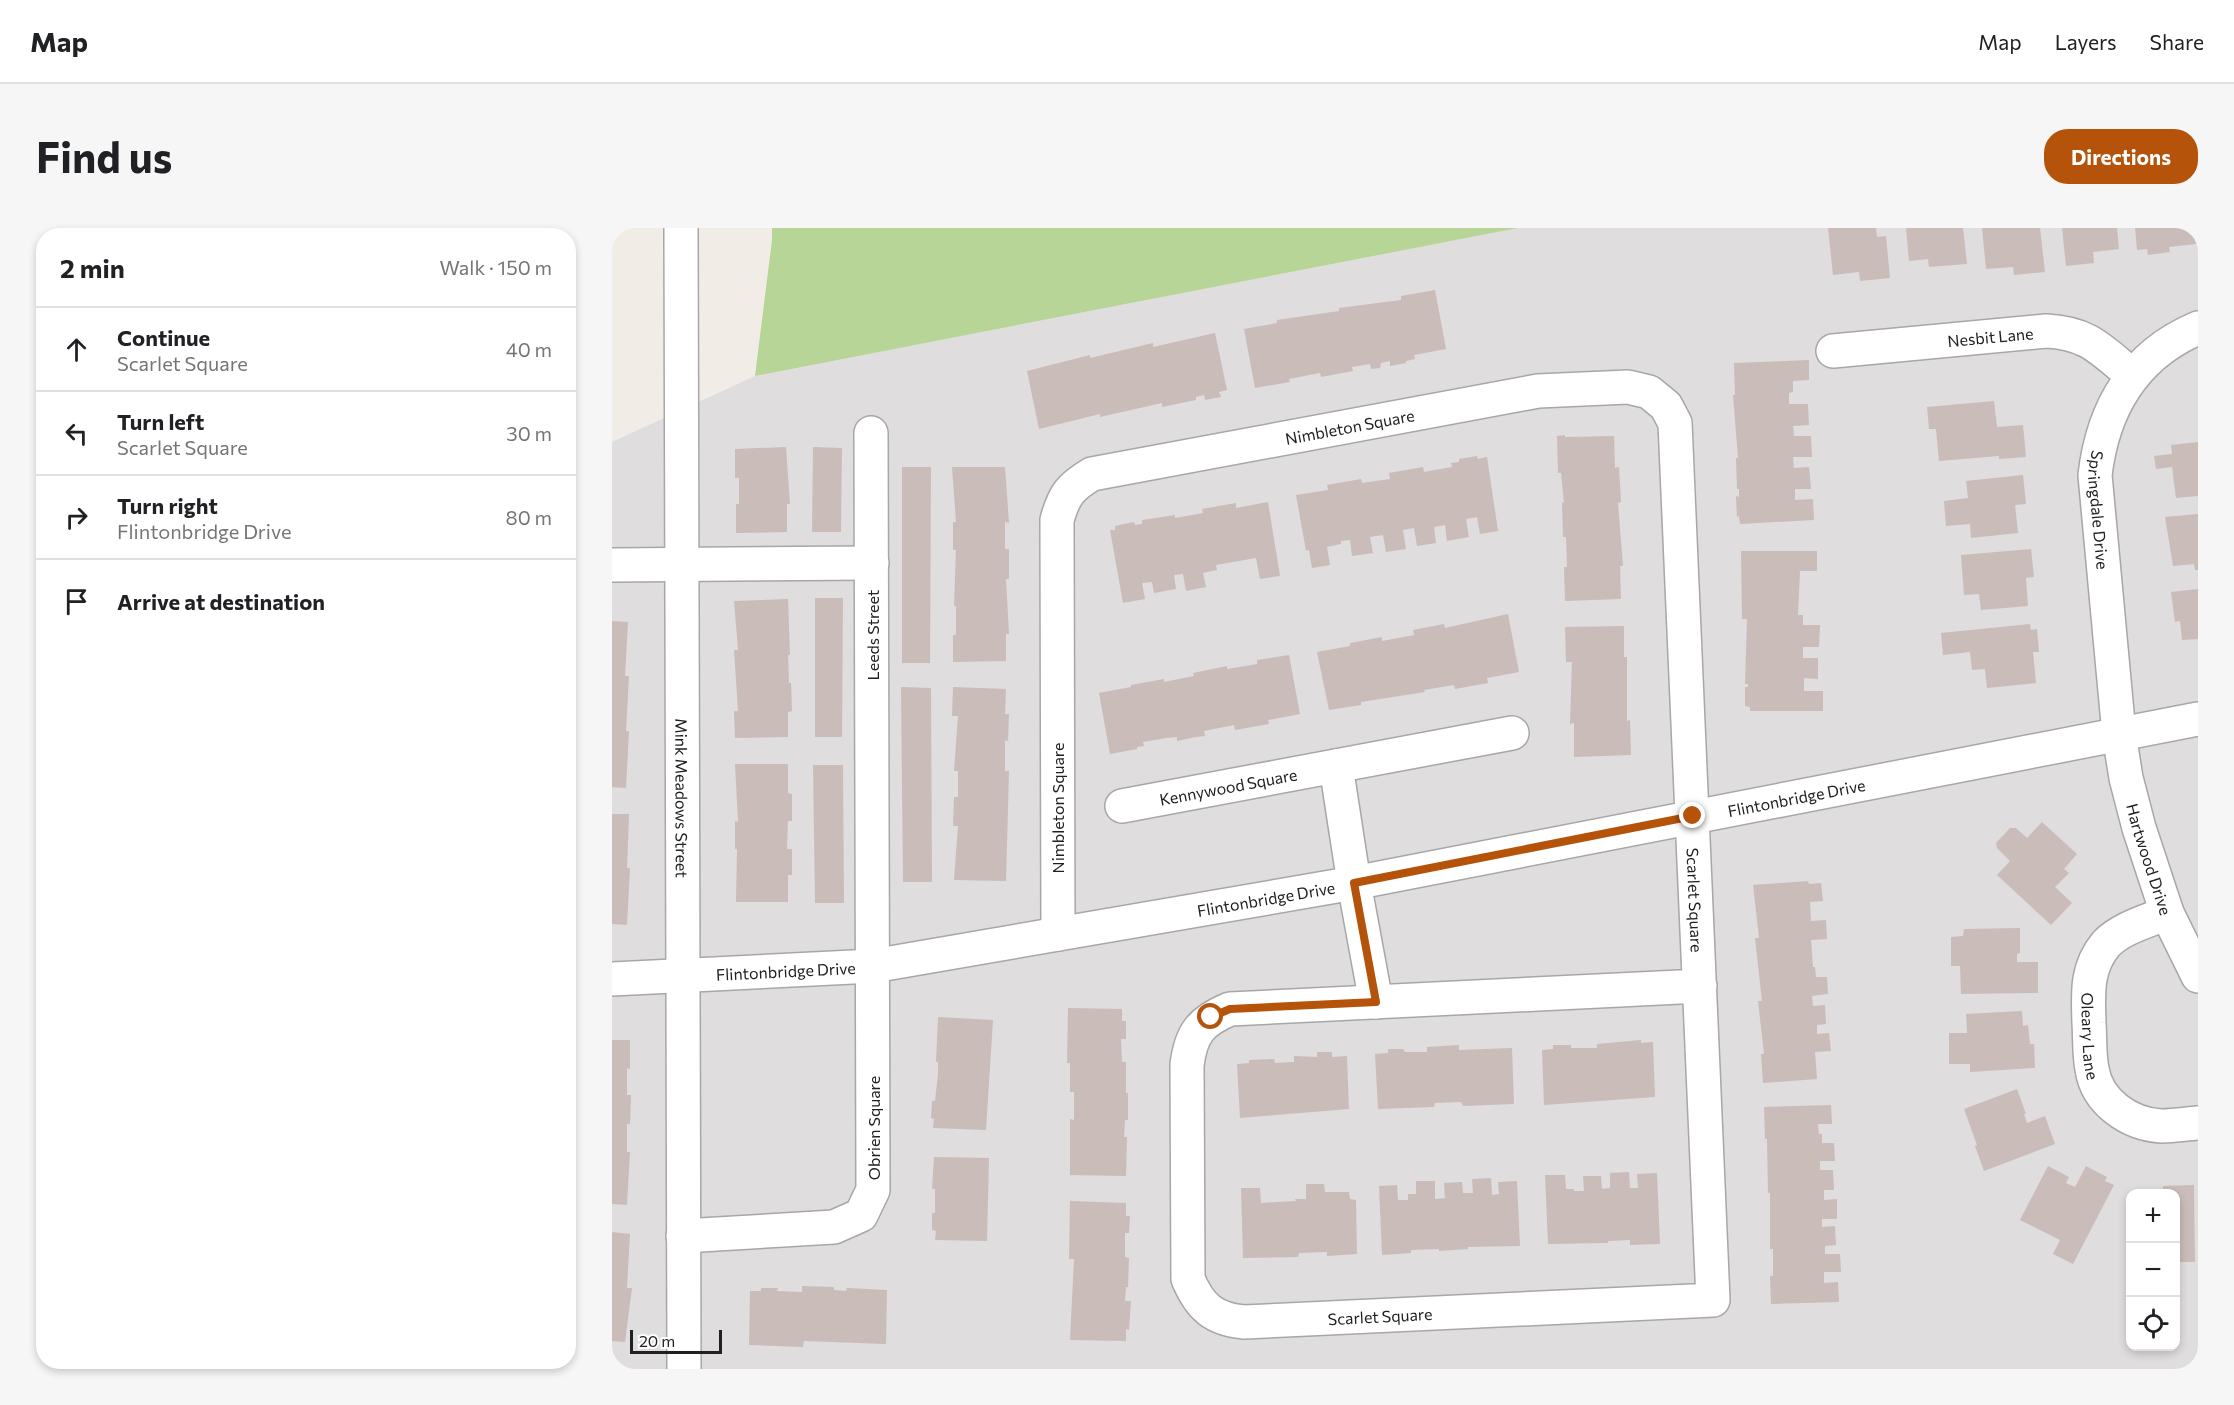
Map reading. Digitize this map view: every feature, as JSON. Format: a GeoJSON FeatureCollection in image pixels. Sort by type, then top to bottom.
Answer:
{"type":"FeatureCollection","features":[{"type":"Feature","properties":{"kind":"street","name":"Mink Meadows Street"},"geometry":{"type":"LineString","coordinates":[[681,228],[684,1369]]}},
{"type":"Feature","properties":{"kind":"street","name":"Springdale Drive"},"geometry":{"type":"LineString","coordinates":[[2119,734],[2095,475],[2098,448],[2106,423],[2118,398],[2133,376],[2163,346],[2198,327]]}},
{"type":"Feature","properties":{"kind":"street","name":"Nesbit Lane"},"geometry":{"type":"LineString","coordinates":[[1833,351],[2046,330],[2067,332],[2088,340],[2133,376]]}},
{"type":"Feature","properties":{"kind":"street","name":"Nimbleton Square"},"geometry":{"type":"LineString","coordinates":[[1058,934],[1057,520],[1063,499],[1076,484],[1092,474],[1538,391],[1628,387],[1649,392],[1666,406],[1675,423],[1693,816]]}},
{"type":"Feature","properties":{"kind":"street","name":"Leeds Street"},"geometry":{"type":"LineString","coordinates":[[871,433],[873,966]]}},
{"type":"Feature","properties":{"kind":"street"},"geometry":{"type":"LineString","coordinates":[[612,565],[872,563]]}},
{"type":"Feature","properties":{"kind":"street","name":"Flintonbridge Drive"},"geometry":{"type":"LineString","coordinates":[[612,979],[873,966],[1354,883],[2198,719]]}},
{"type":"Feature","properties":{"kind":"street","name":"Kennywood Square"},"geometry":{"type":"LineString","coordinates":[[1122,806],[1512,733]]}},
{"type":"Feature","properties":{"kind":"street","name":"Hartwood Drive"},"geometry":{"type":"LineString","coordinates":[[2119,734],[2126,778],[2139,828],[2167,913],[2198,976]]}},
{"type":"Feature","properties":{"kind":"street"},"geometry":{"type":"LineString","coordinates":[[1336,766],[1354,883],[1376,1002]]}},
{"type":"Feature","properties":{"kind":"street","name":"Scarlet Square"},"geometry":{"type":"LineString","coordinates":[[1693,816],[1713,1300],[1244,1322],[1228,1321],[1210,1312],[1197,1298],[1188,1279],[1187,1065],[1189,1051],[1196,1033],[1211,1017],[1230,1009],[1700,986]]}},
{"type":"Feature","properties":{"kind":"street","name":"Oleary Lane"},"geometry":{"type":"LineString","coordinates":[[2167,913],[2124,931],[2108,943],[2094,963],[2087,987],[2092,1070],[2101,1093],[2115,1110],[2136,1122],[2161,1126],[2198,1124]]}},
{"type":"Feature","properties":{"kind":"street","name":"Obrien Square"},"geometry":{"type":"LineString","coordinates":[[683,1236],[834,1227],[861,1215],[873,1190],[873,966]]}},
{"type":"Feature","properties":{"kind":"shaded area"},"geometry":{"type":"Polygon","coordinates":[[[1518,228],[2198,228],[2198,1369],[612,1369],[612,442],[755,376],[1518,228]]]}},
{"type":"Feature","properties":{"kind":"green space"},"geometry":{"type":"Polygon","coordinates":[[[772,228],[1518,228],[755,376],[772,228]]]}},
{"type":"Feature","properties":{"kind":"building"},"geometry":{"type":"Polygon","coordinates":[[[1828,228],[1876,228],[1877,237],[1886,236],[1890,278],[1860,281],[1859,272],[1833,275],[1828,228]]]}},
{"type":"Feature","properties":{"kind":"building"},"geometry":{"type":"Polygon","coordinates":[[[1906,228],[1963,228],[1967,264],[1929,267],[1928,259],[1909,261],[1906,228]]]}},
{"type":"Feature","properties":{"kind":"building"},"geometry":{"type":"Polygon","coordinates":[[[1982,228],[2040,228],[2045,272],[2014,275],[2013,267],[1986,269],[1982,228]]]}},
{"type":"Feature","properties":{"kind":"building"},"geometry":{"type":"Polygon","coordinates":[[[2062,228],[2117,228],[2119,249],[2093,252],[2094,263],[2066,266],[2062,228]]]}},
{"type":"Feature","properties":{"kind":"building"},"geometry":{"type":"Polygon","coordinates":[[[2135,228],[2194,228],[2196,244],[2169,247],[2170,252],[2148,255],[2147,249],[2137,250],[2135,228]]]}},
{"type":"Feature","properties":{"kind":"building"},"geometry":{"type":"Polygon","coordinates":[[[1435,290],[1446,349],[1414,355],[1415,359],[1406,361],[1406,363],[1390,366],[1390,361],[1381,363],[1380,368],[1371,369],[1370,364],[1352,367],[1353,371],[1321,377],[1320,373],[1289,379],[1290,382],[1255,388],[1244,329],[1277,323],[1277,320],[1339,311],[1339,308],[1401,300],[1401,296],[1435,290]]]}},
{"type":"Feature","properties":{"kind":"building"},"geometry":{"type":"Polygon","coordinates":[[[1215,333],[1227,390],[1219,392],[1221,397],[1205,400],[1204,395],[1196,397],[1196,400],[1162,407],[1162,403],[1100,417],[1100,414],[1039,429],[1027,371],[1090,355],[1090,358],[1153,343],[1153,347],[1215,333]]]}},
{"type":"Feature","properties":{"kind":"building"},"geometry":{"type":"Polygon","coordinates":[[[1809,360],[1809,380],[1793,381],[1793,392],[1789,393],[1789,404],[1808,404],[1809,425],[1793,426],[1794,436],[1811,436],[1812,457],[1793,457],[1794,468],[1809,467],[1811,489],[1795,489],[1795,500],[1813,499],[1814,520],[1740,524],[1739,516],[1737,517],[1736,496],[1739,497],[1733,395],[1735,395],[1734,363],[1809,360]]]}},
{"type":"Feature","properties":{"kind":"building"},"geometry":{"type":"Polygon","coordinates":[[[1994,401],[1997,427],[2023,425],[2026,457],[1999,459],[1999,456],[1939,461],[1936,429],[1929,429],[1927,407],[1994,401]]]}},
{"type":"Feature","properties":{"kind":"building"},"geometry":{"type":"Polygon","coordinates":[[[1565,435],[1565,437],[1614,436],[1615,468],[1619,467],[1621,502],[1618,503],[1623,566],[1620,566],[1621,599],[1565,601],[1566,537],[1563,537],[1562,502],[1564,503],[1561,473],[1558,473],[1557,436],[1565,435]]]}},
{"type":"Feature","properties":{"kind":"building"},"geometry":{"type":"Polygon","coordinates":[[[2198,442],[2198,496],[2176,498],[2172,467],[2156,469],[2154,456],[2172,454],[2171,445],[2198,442]]]}},
{"type":"Feature","properties":{"kind":"building"},"geometry":{"type":"Polygon","coordinates":[[[786,447],[790,504],[787,504],[787,532],[736,533],[739,478],[735,478],[735,449],[786,447]]]}},
{"type":"Feature","properties":{"kind":"building"},"geometry":{"type":"Polygon","coordinates":[[[813,447],[842,448],[841,532],[812,532],[813,447]]]}},
{"type":"Feature","properties":{"kind":"building"},"geometry":{"type":"Polygon","coordinates":[[[1477,456],[1478,459],[1487,457],[1498,531],[1480,534],[1477,517],[1466,519],[1469,537],[1447,541],[1445,525],[1434,527],[1436,543],[1417,546],[1414,528],[1403,530],[1406,549],[1386,552],[1383,535],[1370,537],[1373,553],[1352,556],[1350,540],[1341,541],[1341,544],[1327,547],[1330,565],[1312,568],[1309,550],[1306,551],[1296,495],[1328,490],[1327,485],[1361,479],[1362,483],[1390,479],[1389,473],[1423,467],[1424,472],[1452,467],[1451,463],[1459,462],[1459,459],[1477,456]]]}},
{"type":"Feature","properties":{"kind":"building"},"geometry":{"type":"Polygon","coordinates":[[[902,467],[931,467],[930,663],[902,663],[902,467]]]}},
{"type":"Feature","properties":{"kind":"building"},"geometry":{"type":"Polygon","coordinates":[[[952,467],[1005,467],[1009,523],[1005,522],[1005,549],[1009,549],[1009,579],[1006,579],[1009,634],[1006,634],[1006,661],[953,662],[953,635],[956,635],[956,606],[954,606],[956,550],[953,550],[953,522],[956,522],[952,467]]]}},
{"type":"Feature","properties":{"kind":"building"},"geometry":{"type":"Polygon","coordinates":[[[2023,475],[2026,504],[2015,505],[2018,533],[1971,538],[1970,524],[1946,526],[1944,501],[1968,498],[1966,481],[2023,475]]]}},
{"type":"Feature","properties":{"kind":"building"},"geometry":{"type":"Polygon","coordinates":[[[1268,502],[1280,576],[1260,579],[1256,558],[1216,565],[1217,570],[1203,573],[1206,587],[1186,591],[1183,574],[1174,575],[1176,589],[1154,593],[1152,582],[1142,583],[1145,599],[1123,603],[1110,530],[1115,530],[1115,526],[1134,522],[1135,525],[1142,524],[1142,520],[1175,515],[1175,518],[1203,513],[1202,509],[1236,503],[1236,508],[1268,502]]]}},
{"type":"Feature","properties":{"kind":"building"},"geometry":{"type":"Polygon","coordinates":[[[2198,514],[2198,570],[2195,570],[2194,564],[2173,566],[2165,517],[2198,514]]]}},
{"type":"Feature","properties":{"kind":"building"},"geometry":{"type":"Polygon","coordinates":[[[2031,549],[2034,577],[2026,578],[2028,606],[1981,610],[1979,594],[1964,595],[1961,555],[2031,549]]]}},
{"type":"Feature","properties":{"kind":"building"},"geometry":{"type":"Polygon","coordinates":[[[1741,551],[1817,551],[1817,571],[1800,571],[1798,615],[1803,615],[1803,625],[1820,625],[1819,647],[1803,647],[1803,658],[1818,658],[1818,679],[1804,678],[1804,691],[1823,691],[1823,711],[1750,711],[1750,707],[1745,706],[1745,687],[1748,687],[1748,684],[1745,684],[1747,619],[1742,619],[1741,551]]]}},
{"type":"Feature","properties":{"kind":"building"},"geometry":{"type":"Polygon","coordinates":[[[2198,589],[2198,639],[2182,640],[2180,621],[2175,622],[2171,592],[2198,589]]]}},
{"type":"Feature","properties":{"kind":"building"},"geometry":{"type":"Polygon","coordinates":[[[815,598],[843,598],[842,737],[815,737],[815,598]]]}},
{"type":"Feature","properties":{"kind":"building"},"geometry":{"type":"Polygon","coordinates":[[[788,599],[789,683],[791,683],[792,711],[788,712],[788,737],[735,738],[734,711],[738,711],[734,650],[738,650],[734,601],[788,599]]]}},
{"type":"Feature","properties":{"kind":"building"},"geometry":{"type":"Polygon","coordinates":[[[1508,614],[1519,672],[1487,678],[1488,683],[1455,689],[1454,685],[1424,690],[1425,692],[1361,702],[1361,705],[1329,710],[1317,652],[1382,637],[1382,641],[1414,635],[1413,630],[1444,624],[1445,628],[1508,614]]]}},
{"type":"Feature","properties":{"kind":"building"},"geometry":{"type":"Polygon","coordinates":[[[612,621],[628,622],[625,676],[629,676],[626,788],[612,787],[612,621]]]}},
{"type":"Feature","properties":{"kind":"building"},"geometry":{"type":"Polygon","coordinates":[[[2030,624],[2031,630],[2037,629],[2039,652],[2033,652],[2036,683],[1987,688],[1985,669],[1972,670],[1970,652],[1943,655],[1941,633],[2030,624]]]}},
{"type":"Feature","properties":{"kind":"building"},"geometry":{"type":"Polygon","coordinates":[[[1624,626],[1624,657],[1627,657],[1627,721],[1630,720],[1631,755],[1574,757],[1574,723],[1570,724],[1572,662],[1566,662],[1565,627],[1624,626]]]}},
{"type":"Feature","properties":{"kind":"building"},"geometry":{"type":"Polygon","coordinates":[[[1289,655],[1300,714],[1268,720],[1269,724],[1235,730],[1234,725],[1204,731],[1205,736],[1177,741],[1177,737],[1143,742],[1144,746],[1137,747],[1137,749],[1110,754],[1099,693],[1164,679],[1164,682],[1194,676],[1193,673],[1227,666],[1227,669],[1257,664],[1257,660],[1289,655]]]}},
{"type":"Feature","properties":{"kind":"building"},"geometry":{"type":"Polygon","coordinates":[[[901,687],[931,688],[932,882],[903,882],[901,687]]]}},
{"type":"Feature","properties":{"kind":"building"},"geometry":{"type":"Polygon","coordinates":[[[953,687],[1006,689],[1005,714],[1009,714],[1008,741],[1005,740],[1005,771],[1009,771],[1006,881],[954,880],[958,826],[953,826],[954,797],[958,797],[958,771],[954,771],[958,716],[952,716],[953,687]]]}},
{"type":"Feature","properties":{"kind":"building"},"geometry":{"type":"Polygon","coordinates":[[[735,764],[788,764],[788,793],[792,794],[792,821],[788,821],[787,849],[792,849],[792,875],[788,875],[788,902],[736,902],[735,821],[738,822],[735,764]]]}},
{"type":"Feature","properties":{"kind":"building"},"geometry":{"type":"Polygon","coordinates":[[[813,765],[843,765],[844,903],[815,903],[813,765]]]}},
{"type":"Feature","properties":{"kind":"building"},"geometry":{"type":"Polygon","coordinates":[[[612,814],[629,814],[627,868],[630,868],[627,925],[612,924],[612,814]]]}},
{"type":"Feature","properties":{"kind":"building"},"geometry":{"type":"Polygon","coordinates":[[[2042,822],[2077,854],[2064,869],[2069,873],[2055,887],[2072,903],[2051,925],[1997,875],[2010,861],[1997,848],[1996,843],[2010,828],[2016,828],[2027,838],[2042,822]]]}},
{"type":"Feature","properties":{"kind":"building"},"geometry":{"type":"Polygon","coordinates":[[[1808,881],[1809,884],[1821,883],[1823,901],[1810,902],[1811,921],[1826,920],[1827,939],[1811,940],[1816,977],[1827,977],[1828,994],[1812,996],[1813,1006],[1825,1005],[1826,1024],[1817,1025],[1817,1034],[1829,1033],[1831,1051],[1815,1052],[1817,1079],[1763,1083],[1761,1054],[1764,1054],[1758,1001],[1762,1001],[1755,938],[1759,938],[1753,885],[1808,881]]]}},
{"type":"Feature","properties":{"kind":"building"},"geometry":{"type":"Polygon","coordinates":[[[2020,928],[2020,953],[2017,954],[2017,962],[2038,962],[2038,993],[1961,994],[1960,966],[1951,966],[1951,937],[1963,936],[1964,929],[2020,928]]]}},
{"type":"Feature","properties":{"kind":"building"},"geometry":{"type":"Polygon","coordinates":[[[1068,1008],[1122,1009],[1122,1021],[1126,1021],[1126,1039],[1121,1039],[1122,1062],[1126,1062],[1126,1093],[1128,1093],[1128,1120],[1125,1120],[1124,1137],[1127,1137],[1126,1176],[1070,1175],[1070,1119],[1074,1120],[1074,1092],[1070,1092],[1070,1063],[1067,1063],[1068,1008]]]}},
{"type":"Feature","properties":{"kind":"building"},"geometry":{"type":"Polygon","coordinates":[[[2022,1011],[2023,1026],[2028,1025],[2030,1044],[2034,1044],[2035,1068],[1970,1072],[1970,1064],[1949,1064],[1949,1033],[1967,1033],[1966,1014],[2022,1011]]]}},
{"type":"Feature","properties":{"kind":"building"},"geometry":{"type":"Polygon","coordinates":[[[938,1017],[993,1020],[986,1130],[933,1128],[932,1101],[935,1101],[938,1074],[938,1062],[936,1062],[938,1017]]]}},
{"type":"Feature","properties":{"kind":"building"},"geometry":{"type":"Polygon","coordinates":[[[612,1040],[630,1040],[630,1069],[627,1068],[627,1095],[631,1095],[630,1124],[627,1124],[627,1152],[630,1152],[627,1205],[612,1204],[612,1040]]]}},
{"type":"Feature","properties":{"kind":"building"},"geometry":{"type":"Polygon","coordinates":[[[1641,1040],[1641,1043],[1653,1042],[1655,1097],[1544,1105],[1542,1050],[1553,1049],[1553,1045],[1597,1048],[1597,1044],[1641,1040]]]}},
{"type":"Feature","properties":{"kind":"building"},"geometry":{"type":"Polygon","coordinates":[[[1459,1045],[1459,1050],[1512,1048],[1514,1104],[1463,1106],[1461,1102],[1435,1103],[1434,1107],[1378,1109],[1375,1054],[1388,1053],[1388,1049],[1427,1052],[1427,1047],[1459,1045]]]}},
{"type":"Feature","properties":{"kind":"building"},"geometry":{"type":"Polygon","coordinates":[[[1317,1052],[1332,1052],[1332,1057],[1347,1056],[1349,1109],[1240,1118],[1237,1064],[1249,1063],[1249,1060],[1274,1059],[1275,1063],[1294,1062],[1294,1056],[1317,1057],[1317,1052]]]}},
{"type":"Feature","properties":{"kind":"building"},"geometry":{"type":"Polygon","coordinates":[[[2017,1089],[2027,1123],[2045,1116],[2055,1144],[1984,1171],[1964,1109],[2017,1089]]]}},
{"type":"Feature","properties":{"kind":"building"},"geometry":{"type":"Polygon","coordinates":[[[1831,1105],[1832,1124],[1818,1124],[1819,1134],[1822,1134],[1822,1143],[1834,1143],[1835,1161],[1820,1161],[1820,1170],[1833,1170],[1834,1190],[1824,1190],[1824,1200],[1837,1199],[1837,1219],[1822,1219],[1822,1227],[1835,1226],[1836,1245],[1825,1246],[1825,1254],[1840,1254],[1841,1272],[1824,1272],[1824,1283],[1838,1282],[1839,1302],[1771,1304],[1770,1276],[1773,1276],[1773,1249],[1770,1249],[1770,1193],[1768,1193],[1764,1107],[1831,1105]]]}},
{"type":"Feature","properties":{"kind":"building"},"geometry":{"type":"Polygon","coordinates":[[[934,1157],[989,1158],[987,1241],[935,1240],[936,1231],[932,1230],[932,1213],[935,1213],[935,1189],[932,1189],[934,1157]]]}},
{"type":"Feature","properties":{"kind":"building"},"geometry":{"type":"Polygon","coordinates":[[[2048,1166],[2069,1177],[2066,1183],[2075,1187],[2086,1166],[2107,1177],[2105,1181],[2114,1185],[2073,1264],[2053,1254],[2060,1240],[2020,1220],[2048,1166]]]}},
{"type":"Feature","properties":{"kind":"building"},"geometry":{"type":"Polygon","coordinates":[[[1629,1172],[1630,1188],[1638,1188],[1637,1174],[1657,1173],[1660,1244],[1630,1245],[1630,1240],[1608,1241],[1608,1243],[1548,1244],[1545,1175],[1565,1175],[1566,1189],[1584,1191],[1583,1176],[1601,1176],[1602,1189],[1610,1188],[1610,1173],[1629,1172]]]}},
{"type":"Feature","properties":{"kind":"building"},"geometry":{"type":"Polygon","coordinates":[[[1491,1178],[1492,1195],[1499,1194],[1498,1182],[1517,1181],[1520,1246],[1468,1247],[1468,1249],[1439,1251],[1439,1249],[1411,1250],[1411,1253],[1382,1255],[1379,1186],[1397,1185],[1398,1200],[1408,1200],[1408,1194],[1416,1194],[1416,1181],[1435,1181],[1435,1199],[1445,1198],[1444,1183],[1462,1182],[1463,1193],[1473,1193],[1472,1179],[1491,1178]]]}},
{"type":"Feature","properties":{"kind":"building"},"geometry":{"type":"Polygon","coordinates":[[[1306,1184],[1324,1184],[1325,1192],[1349,1192],[1350,1199],[1356,1200],[1357,1254],[1327,1256],[1327,1252],[1299,1253],[1298,1257],[1243,1258],[1241,1188],[1260,1188],[1261,1203],[1296,1201],[1295,1199],[1306,1199],[1306,1184]]]}},
{"type":"Feature","properties":{"kind":"building"},"geometry":{"type":"Polygon","coordinates":[[[2194,1185],[2195,1262],[2180,1262],[2180,1189],[2163,1189],[2163,1186],[2194,1185]]]}},
{"type":"Feature","properties":{"kind":"building"},"geometry":{"type":"Polygon","coordinates":[[[1070,1201],[1126,1203],[1126,1216],[1130,1216],[1129,1233],[1125,1233],[1125,1257],[1129,1258],[1125,1301],[1131,1301],[1126,1341],[1070,1340],[1074,1259],[1069,1259],[1070,1201]]]}},
{"type":"Feature","properties":{"kind":"building"},"geometry":{"type":"Polygon","coordinates":[[[612,1232],[630,1234],[627,1288],[632,1288],[625,1342],[612,1341],[612,1232]]]}},
{"type":"Feature","properties":{"kind":"building"},"geometry":{"type":"Polygon","coordinates":[[[802,1286],[834,1287],[834,1290],[846,1291],[847,1288],[887,1290],[886,1344],[804,1341],[803,1347],[749,1345],[750,1291],[761,1291],[761,1288],[778,1288],[777,1291],[802,1292],[802,1286]]]}},
{"type":"Feature","properties":{"kind":"route"},"geometry":{"type":"LineString","coordinates":[[1211,1017],[1230,1009],[1376,1002],[1354,883],[1693,816]]}}]}
